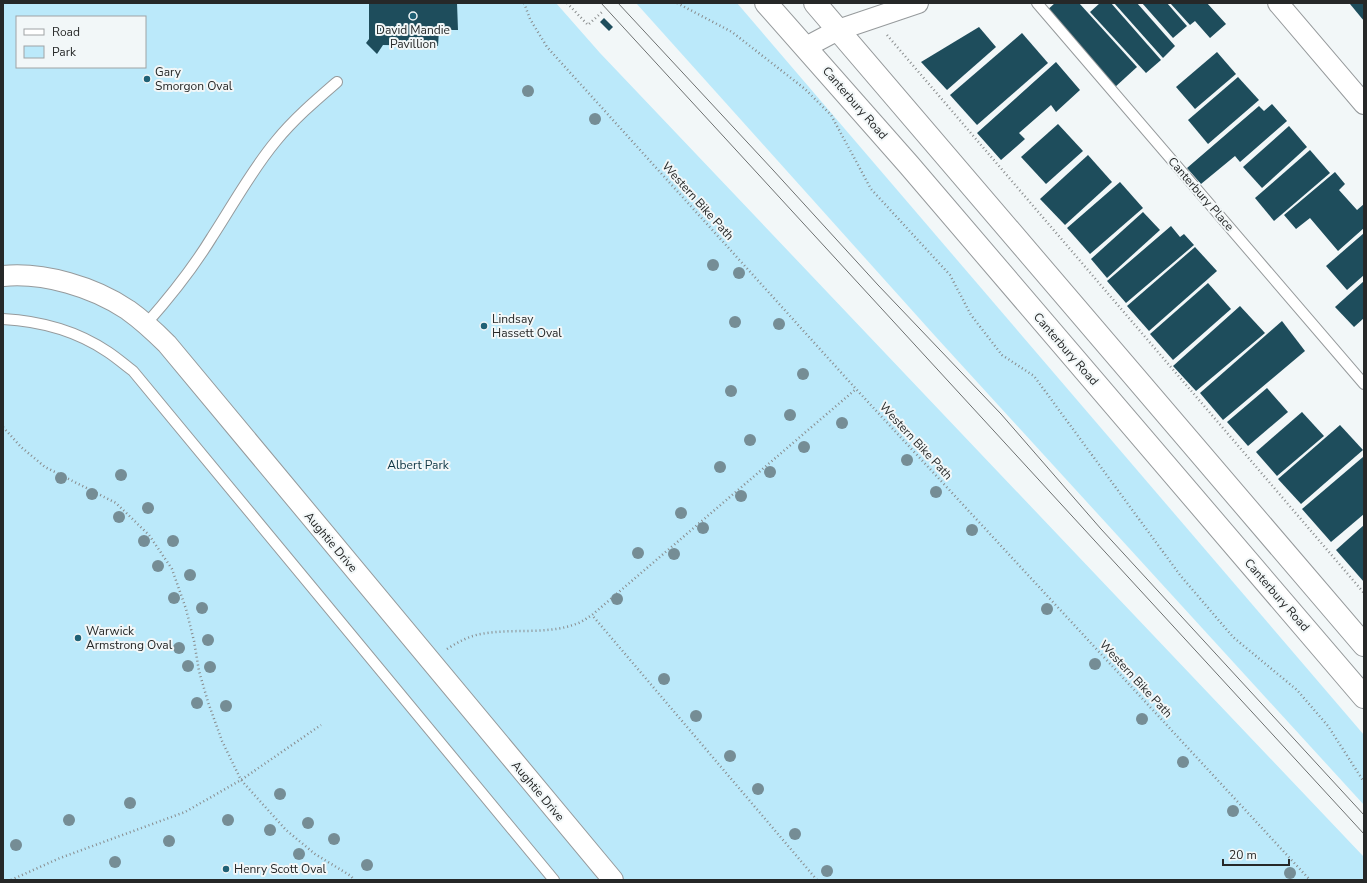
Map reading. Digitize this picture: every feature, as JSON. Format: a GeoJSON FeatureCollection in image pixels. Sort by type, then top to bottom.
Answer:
{"type":"FeatureCollection","features":[{"type":"Feature","properties":{"kind":"main road","name":"Canterbury Road"},"geometry":{"type":"LineString","coordinates":[[766,3],[914,171],[1364,697]]}},
{"type":"Feature","properties":{"kind":"main road"},"geometry":{"type":"LineString","coordinates":[[815,3],[1364,645]]}},
{"type":"Feature","properties":{"kind":"street"},"geometry":{"type":"LineString","coordinates":[[806,47],[838,30],[918,3]]}},
{"type":"Feature","properties":{"kind":"street"},"geometry":{"type":"LineString","coordinates":[[1278,3],[1364,104]]}},
{"type":"Feature","properties":{"kind":"street","name":"Aughtie Drive"},"geometry":{"type":"LineString","coordinates":[[3,276],[14,275],[44,277],[72,284],[102,296],[127,310],[146,324],[167,344],[613,880]]}},
{"type":"Feature","properties":{"kind":"lane","name":"Canterbury Place"},"geometry":{"type":"LineString","coordinates":[[1037,3],[1364,384]]}},
{"type":"Feature","properties":{"kind":"lane"},"geometry":{"type":"LineString","coordinates":[[146,324],[196,262],[241,189],[275,142],[299,115],[337,82]]}},
{"type":"Feature","properties":{"kind":"lane"},"geometry":{"type":"LineString","coordinates":[[3,319],[40,323],[62,329],[107,352],[133,371],[554,880]]}},
{"type":"Feature","properties":{"kind":"path","name":"Western Bike Path"},"geometry":{"type":"LineString","coordinates":[[524,3],[530,19],[547,47],[856,388],[1310,880]]}},
{"type":"Feature","properties":{"kind":"path"},"geometry":{"type":"LineString","coordinates":[[567,3],[588,25],[602,12]]}},
{"type":"Feature","properties":{"kind":"path"},"geometry":{"type":"LineString","coordinates":[[677,3],[732,32],[805,89],[831,115],[871,189],[950,275],[971,315],[1002,355],[1034,376],[1180,575],[1233,636],[1297,690],[1328,726],[1364,782]]}},
{"type":"Feature","properties":{"kind":"path"},"geometry":{"type":"LineString","coordinates":[[873,18],[901,54],[1040,213],[1364,593]]}},
{"type":"Feature","properties":{"kind":"path"},"geometry":{"type":"LineString","coordinates":[[429,659],[456,644],[480,634],[558,628],[577,624],[592,614],[856,388]]}},
{"type":"Feature","properties":{"kind":"path"},"geometry":{"type":"LineString","coordinates":[[3,427],[21,447],[45,467],[116,503],[149,535],[172,568],[186,609],[194,641],[199,671],[208,702],[222,741],[241,780],[286,830],[315,854],[351,876],[354,880]]}},
{"type":"Feature","properties":{"kind":"path"},"geometry":{"type":"LineString","coordinates":[[592,614],[817,880]]}},
{"type":"Feature","properties":{"kind":"path"},"geometry":{"type":"LineString","coordinates":[[11,880],[60,858],[185,812],[241,780],[321,726]]}},
{"type":"Feature","properties":{"kind":"green space","name":"Albert Park"},"geometry":{"type":"Polygon","coordinates":[[[3,3],[556,3],[600,53],[1364,857],[1364,880],[3,880],[3,3]]]}},
{"type":"Feature","properties":{"kind":"green space"},"geometry":{"type":"Polygon","coordinates":[[[636,3],[737,3],[1364,735],[1364,805],[936,337],[636,3]]]}},
{"type":"Feature","properties":{"kind":"building","name":"David Mandie Pavillion"},"geometry":{"type":"Polygon","coordinates":[[[369,3],[457,3],[458,30],[439,30],[438,46],[383,45],[377,54],[366,43],[369,39],[369,3]]]}},
{"type":"Feature","properties":{"kind":"building"},"geometry":{"type":"Polygon","coordinates":[[[1055,3],[1079,3],[1137,67],[1114,88],[1045,12],[1055,3]]]}},
{"type":"Feature","properties":{"kind":"building"},"geometry":{"type":"Polygon","coordinates":[[[1100,3],[1111,3],[1161,60],[1146,73],[1090,12],[1100,3]]]}},
{"type":"Feature","properties":{"kind":"building"},"geometry":{"type":"Polygon","coordinates":[[[1114,3],[1137,3],[1175,46],[1163,58],[1114,3]]]}},
{"type":"Feature","properties":{"kind":"building"},"geometry":{"type":"Polygon","coordinates":[[[1142,3],[1167,3],[1187,26],[1173,38],[1142,3]]]}},
{"type":"Feature","properties":{"kind":"building"},"geometry":{"type":"Polygon","coordinates":[[[1170,3],[1207,3],[1226,24],[1210,38],[1195,21],[1190,25],[1170,3]]]}},
{"type":"Feature","properties":{"kind":"building"},"geometry":{"type":"Polygon","coordinates":[[[1364,3],[1364,21],[1350,4],[1364,3]]]}},
{"type":"Feature","properties":{"kind":"building"},"geometry":{"type":"Polygon","coordinates":[[[604,18],[613,27],[609,31],[600,22],[604,18]]]}},
{"type":"Feature","properties":{"kind":"building"},"geometry":{"type":"Polygon","coordinates":[[[979,27],[996,47],[947,90],[921,62],[979,27]]]}},
{"type":"Feature","properties":{"kind":"building"},"geometry":{"type":"Polygon","coordinates":[[[1022,33],[1048,63],[977,125],[950,95],[1022,33]]]}},
{"type":"Feature","properties":{"kind":"building"},"geometry":{"type":"Polygon","coordinates":[[[1217,52],[1236,74],[1195,109],[1176,87],[1217,52]]]}},
{"type":"Feature","properties":{"kind":"building"},"geometry":{"type":"Polygon","coordinates":[[[1056,62],[1080,90],[1056,112],[1051,105],[1019,133],[1025,139],[1001,160],[977,133],[1056,62]]]}},
{"type":"Feature","properties":{"kind":"building"},"geometry":{"type":"Polygon","coordinates":[[[1238,77],[1259,100],[1208,144],[1188,120],[1238,77]]]}},
{"type":"Feature","properties":{"kind":"building"},"geometry":{"type":"Polygon","coordinates":[[[1272,104],[1287,121],[1240,162],[1235,156],[1201,184],[1187,168],[1259,106],[1264,111],[1272,104]]]}},
{"type":"Feature","properties":{"kind":"building"},"geometry":{"type":"Polygon","coordinates":[[[1058,124],[1083,151],[1046,184],[1021,157],[1058,124]]]}},
{"type":"Feature","properties":{"kind":"building"},"geometry":{"type":"Polygon","coordinates":[[[1289,126],[1307,147],[1262,188],[1243,167],[1289,126]]]}},
{"type":"Feature","properties":{"kind":"building"},"geometry":{"type":"Polygon","coordinates":[[[1310,150],[1330,173],[1274,221],[1255,198],[1310,150]]]}},
{"type":"Feature","properties":{"kind":"building"},"geometry":{"type":"Polygon","coordinates":[[[1088,155],[1112,182],[1065,225],[1040,199],[1088,155]]]}},
{"type":"Feature","properties":{"kind":"building"},"geometry":{"type":"Polygon","coordinates":[[[1335,172],[1345,184],[1339,190],[1357,210],[1364,204],[1364,228],[1338,251],[1310,218],[1296,229],[1284,215],[1335,172]]]}},
{"type":"Feature","properties":{"kind":"building"},"geometry":{"type":"Polygon","coordinates":[[[1120,182],[1143,208],[1090,254],[1067,228],[1120,182]]]}},
{"type":"Feature","properties":{"kind":"building"},"geometry":{"type":"Polygon","coordinates":[[[1143,212],[1160,230],[1107,278],[1091,259],[1143,212]]]}},
{"type":"Feature","properties":{"kind":"building"},"geometry":{"type":"Polygon","coordinates":[[[1171,226],[1180,237],[1184,234],[1194,245],[1126,303],[1107,281],[1171,226]]]}},
{"type":"Feature","properties":{"kind":"building"},"geometry":{"type":"Polygon","coordinates":[[[1364,233],[1364,275],[1347,290],[1326,266],[1364,233]]]}},
{"type":"Feature","properties":{"kind":"building"},"geometry":{"type":"Polygon","coordinates":[[[1195,247],[1217,271],[1149,331],[1127,306],[1195,247]]]}},
{"type":"Feature","properties":{"kind":"building"},"geometry":{"type":"Polygon","coordinates":[[[1364,281],[1364,318],[1354,327],[1335,307],[1364,281]]]}},
{"type":"Feature","properties":{"kind":"building"},"geometry":{"type":"Polygon","coordinates":[[[1208,283],[1231,309],[1173,360],[1150,334],[1208,283]]]}},
{"type":"Feature","properties":{"kind":"building"},"geometry":{"type":"Polygon","coordinates":[[[1240,306],[1265,333],[1196,391],[1173,366],[1240,306]]]}},
{"type":"Feature","properties":{"kind":"building"},"geometry":{"type":"Polygon","coordinates":[[[1282,321],[1305,351],[1223,420],[1200,393],[1282,321]]]}},
{"type":"Feature","properties":{"kind":"building"},"geometry":{"type":"Polygon","coordinates":[[[1267,388],[1288,412],[1248,446],[1227,422],[1267,388]]]}},
{"type":"Feature","properties":{"kind":"building"},"geometry":{"type":"Polygon","coordinates":[[[1302,412],[1324,436],[1277,476],[1256,452],[1302,412]]]}},
{"type":"Feature","properties":{"kind":"building"},"geometry":{"type":"Polygon","coordinates":[[[1340,425],[1363,450],[1301,504],[1278,479],[1340,425]]]}},
{"type":"Feature","properties":{"kind":"building"},"geometry":{"type":"Polygon","coordinates":[[[1363,457],[1364,514],[1331,542],[1302,509],[1363,457]]]}},
{"type":"Feature","properties":{"kind":"building"},"geometry":{"type":"Polygon","coordinates":[[[1364,525],[1364,582],[1336,550],[1364,525]]]}},
{"type":"Feature","properties":{"kind":"tram line"},"geometry":{"type":"LineString","coordinates":[[601,3],[1364,834]]}},
{"type":"Feature","properties":{"kind":"tram line"},"geometry":{"type":"LineString","coordinates":[[618,3],[878,285],[1001,414],[1101,529],[1364,815]]}},
{"type":"Feature","properties":{"kind":"place","name":"David Mandie Pavillion"},"geometry":{"type":"Point","coordinates":[413,16]}},
{"type":"Feature","properties":{"kind":"place","name":"Gary Smorgon Oval"},"geometry":{"type":"Point","coordinates":[147,79]}},
{"type":"Feature","properties":{"kind":"place","name":"Lindsay Hassett Oval"},"geometry":{"type":"Point","coordinates":[484,326]}},
{"type":"Feature","properties":{"kind":"place","name":"Warwick Armstrong Oval"},"geometry":{"type":"Point","coordinates":[78,638]}},
{"type":"Feature","properties":{"kind":"place","name":"Henry Scott Oval"},"geometry":{"type":"Point","coordinates":[226,869]}}]}
